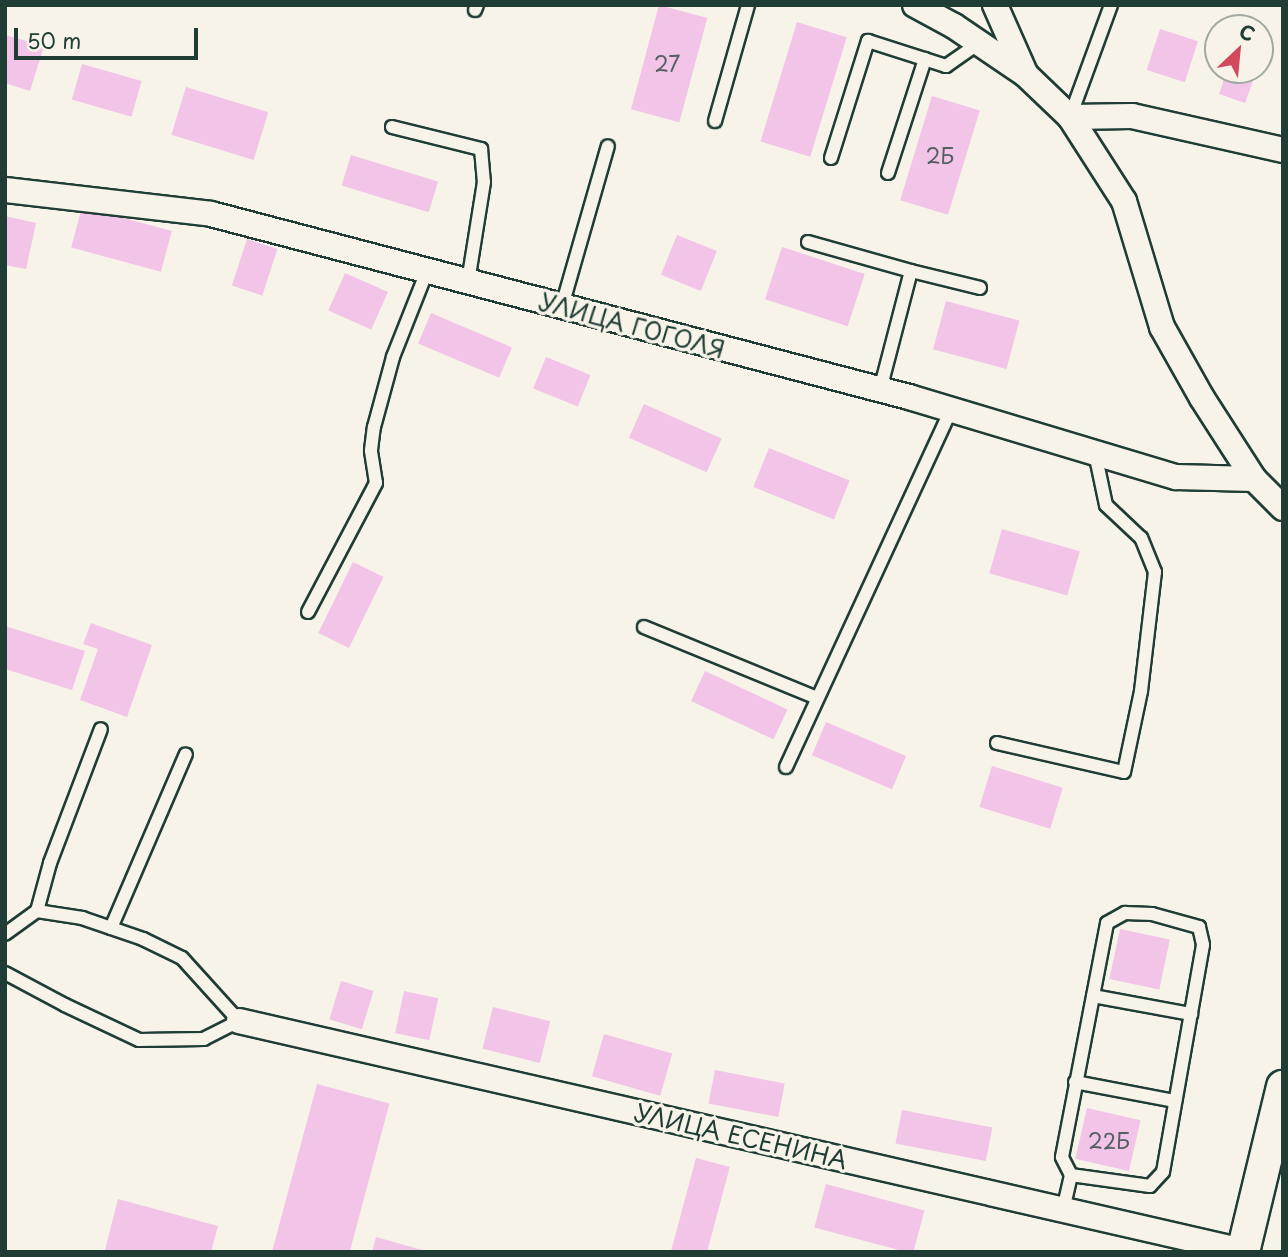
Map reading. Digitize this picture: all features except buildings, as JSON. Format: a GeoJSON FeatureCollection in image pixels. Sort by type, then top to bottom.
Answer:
{"type":"FeatureCollection","features":[{"type":"Feature","properties":{"kind":"street"},"geometry":{"type":"LineString","coordinates":[[915,5],[1025,74],[1070,117],[1124,201],[1162,327],[1254,479],[1283,508]]}},
{"type":"Feature","properties":{"kind":"street"},"geometry":{"type":"LineString","coordinates":[[995,5],[1025,74]]}},
{"type":"Feature","properties":{"kind":"street"},"geometry":{"type":"LineString","coordinates":[[1070,117],[1132,116],[1283,150]]}},
{"type":"Feature","properties":{"kind":"street","name":"УЛИЦА ГОГОЛЯ"},"geometry":{"type":"LineString","coordinates":[[5,190],[211,215],[880,390],[1176,477],[1254,479]]}},
{"type":"Feature","properties":{"kind":"street","name":"УЛИЦА ЕСЕНИНА"},"geometry":{"type":"LineString","coordinates":[[239,1021],[1243,1251]]}},
{"type":"Feature","properties":{"kind":"street"},"geometry":{"type":"LineString","coordinates":[[1243,1251],[1283,1087]]}},
{"type":"Feature","properties":{"kind":"lane"},"geometry":{"type":"LineString","coordinates":[[715,121],[748,5]]}},
{"type":"Feature","properties":{"kind":"lane"},"geometry":{"type":"LineString","coordinates":[[1070,117],[1111,5]]}},
{"type":"Feature","properties":{"kind":"lane"},"geometry":{"type":"LineString","coordinates":[[831,158],[868,41],[946,66],[979,43]]}},
{"type":"Feature","properties":{"kind":"lane"},"geometry":{"type":"LineString","coordinates":[[888,173],[925,60]]}},
{"type":"Feature","properties":{"kind":"lane"},"geometry":{"type":"LineString","coordinates":[[392,127],[481,149],[484,182],[468,282]]}},
{"type":"Feature","properties":{"kind":"lane"},"geometry":{"type":"LineString","coordinates":[[562,306],[608,146]]}},
{"type":"Feature","properties":{"kind":"lane"},"geometry":{"type":"LineString","coordinates":[[808,242],[980,288]]}},
{"type":"Feature","properties":{"kind":"lane"},"geometry":{"type":"LineString","coordinates":[[308,612],[376,482],[372,450],[374,427],[393,357],[427,271]]}},
{"type":"Feature","properties":{"kind":"lane"},"geometry":{"type":"LineString","coordinates":[[880,390],[911,271]]}},
{"type":"Feature","properties":{"kind":"lane"},"geometry":{"type":"LineString","coordinates":[[786,767],[951,410]]}},
{"type":"Feature","properties":{"kind":"lane"},"geometry":{"type":"LineString","coordinates":[[997,743],[1124,772],[1141,691],[1155,572],[1140,538],[1106,505],[1095,453]]}},
{"type":"Feature","properties":{"kind":"lane"},"geometry":{"type":"LineString","coordinates":[[644,627],[817,698]]}},
{"type":"Feature","properties":{"kind":"lane"},"geometry":{"type":"LineString","coordinates":[[5,934],[37,911],[50,863],[101,729]]}},
{"type":"Feature","properties":{"kind":"lane"},"geometry":{"type":"LineString","coordinates":[[111,928],[186,754]]}},
{"type":"Feature","properties":{"kind":"lane"},"geometry":{"type":"LineString","coordinates":[[5,972],[65,1005],[139,1040],[204,1039],[239,1021],[182,958],[82,918],[37,911]]}},
{"type":"Feature","properties":{"kind":"lane"},"geometry":{"type":"LineString","coordinates":[[1063,1210],[1071,1175],[1062,1157],[1107,923],[1125,913],[1152,914],[1199,927],[1203,945],[1163,1172],[1150,1186],[1071,1175]]}},
{"type":"Feature","properties":{"kind":"lane"},"geometry":{"type":"LineString","coordinates":[[1093,996],[1191,1014]]}},
{"type":"Feature","properties":{"kind":"lane"},"geometry":{"type":"LineString","coordinates":[[1075,1082],[1175,1101]]}}]}
